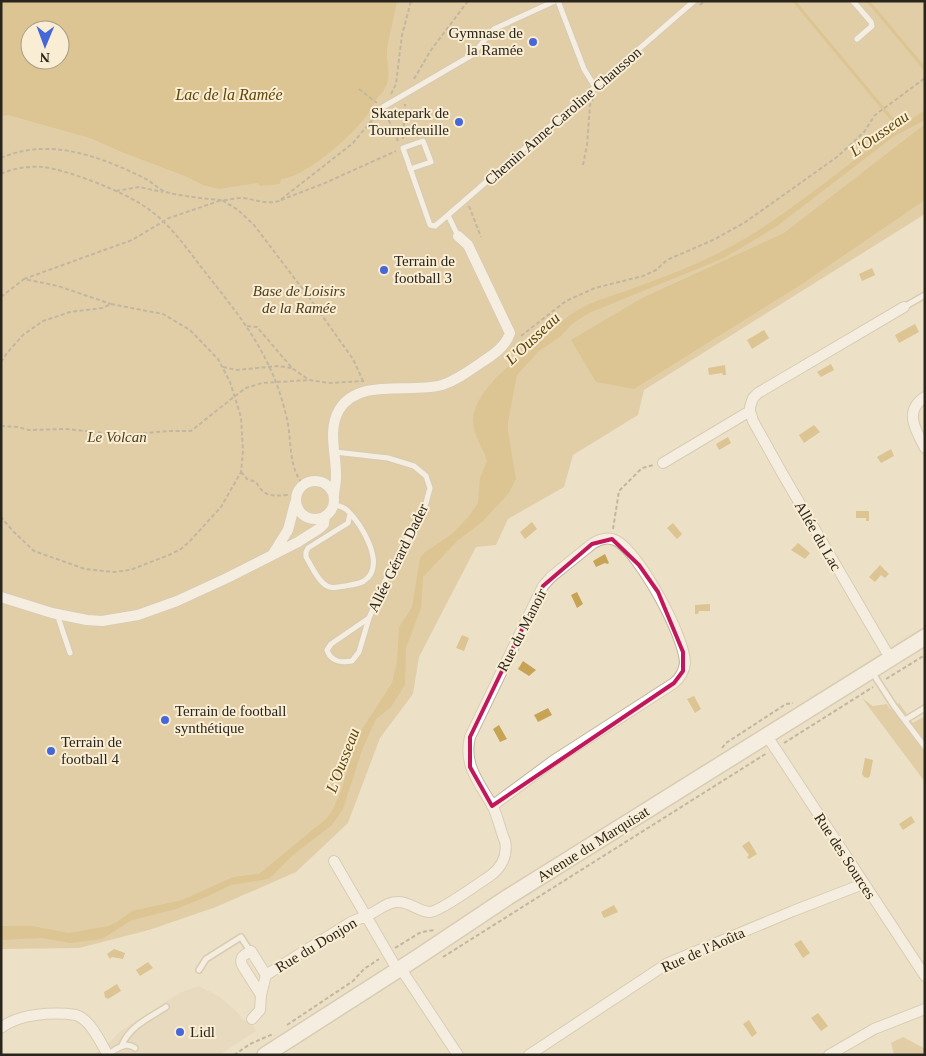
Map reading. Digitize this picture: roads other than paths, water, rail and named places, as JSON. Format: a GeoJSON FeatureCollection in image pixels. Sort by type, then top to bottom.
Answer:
{"type":"FeatureCollection","features":[{"type":"Feature","properties":{"kind":"main road","name":"Avenue du Marquisat"},"geometry":{"type":"LineString","coordinates":[[265,1055],[508,897],[771,742],[875,677],[890,658],[925,637]]}},
{"type":"Feature","properties":{"kind":"street"},"geometry":{"type":"LineString","coordinates":[[1,597],[60,615],[87,620],[102,621],[138,615],[186,597],[227,578],[298,542],[320,528],[330,512],[333,500],[336,477],[333,437],[339,410],[358,393],[371,389],[418,388],[442,384],[462,376],[487,359],[507,342],[510,333],[468,246],[458,236]]}},
{"type":"Feature","properties":{"kind":"street"},"geometry":{"type":"LineString","coordinates":[[663,463],[750,411],[753,398],[758,393],[904,307]]}},
{"type":"Feature","properties":{"kind":"street"},"geometry":{"type":"LineString","coordinates":[[925,398],[917,405],[913,417],[913,426],[925,448]]}},
{"type":"Feature","properties":{"kind":"street","name":"Allée du Lac"},"geometry":{"type":"LineString","coordinates":[[750,411],[782,473],[890,658]]}},
{"type":"Feature","properties":{"kind":"street"},"geometry":{"type":"LineString","coordinates":[[273,554],[288,530],[296,499],[304,484],[328,474],[335,456]]}},
{"type":"Feature","properties":{"kind":"street"},"geometry":{"type":"LineString","coordinates":[[314,480],[324,483],[329,487],[333,500]]}},
{"type":"Feature","properties":{"kind":"street"},"geometry":{"type":"LineString","coordinates":[[296,499],[300,513],[305,516],[315,519],[326,516]]}},
{"type":"Feature","properties":{"kind":"street","name":"Rue du Manoir"},"geometry":{"type":"LineString","coordinates":[[366,916],[389,903],[396,902],[403,902],[421,911],[435,910],[496,872],[504,860],[506,847],[492,806],[470,767],[467,752],[470,737],[542,586],[592,544],[599,540],[612,539],[623,547],[639,565],[667,610],[683,652],[684,671],[674,683],[553,762],[492,806]]}},
{"type":"Feature","properties":{"kind":"street","name":"Rue des Sources"},"geometry":{"type":"LineString","coordinates":[[771,742],[925,976]]}},
{"type":"Feature","properties":{"kind":"street"},"geometry":{"type":"LineString","coordinates":[[334,861],[391,958],[458,1055]]}},
{"type":"Feature","properties":{"kind":"street","name":"Rue de l'Aoûta"},"geometry":{"type":"LineString","coordinates":[[529,1055],[668,964],[793,911],[864,884]]}},
{"type":"Feature","properties":{"kind":"street","name":"Rue du Donjon"},"geometry":{"type":"LineString","coordinates":[[252,1019],[260,1010],[261,995],[266,975],[350,922],[366,916]]}},
{"type":"Feature","properties":{"kind":"street"},"geometry":{"type":"LineString","coordinates":[[250,951],[242,956],[241,962],[261,995]]}},
{"type":"Feature","properties":{"kind":"street","name":"Rue du Donjon"},"geometry":{"type":"LineString","coordinates":[[250,951],[266,975]]}},
{"type":"Feature","properties":{"kind":"street"},"geometry":{"type":"LineString","coordinates":[[829,1055],[874,1029],[925,1009]]}},
{"type":"Feature","properties":{"kind":"street"},"geometry":{"type":"LineString","coordinates":[[1,1028],[14,1021],[33,1015],[81,1017],[88,1023],[108,1055]]}},
{"type":"Feature","properties":{"kind":"lane"},"geometry":{"type":"LineString","coordinates":[[383,107],[472,55],[494,29],[557,1],[584,69],[595,87]]}},
{"type":"Feature","properties":{"kind":"lane","name":"Chemin Anne-Caroline Chausson"},"geometry":{"type":"LineString","coordinates":[[448,216],[693,1]]}},
{"type":"Feature","properties":{"kind":"lane"},"geometry":{"type":"LineString","coordinates":[[853,1],[871,22],[872,26],[857,39]]}},
{"type":"Feature","properties":{"kind":"lane"},"geometry":{"type":"LineString","coordinates":[[410,169],[431,162],[423,141],[402,148],[430,225],[435,226],[448,216],[458,236]]}},
{"type":"Feature","properties":{"kind":"lane"},"geometry":{"type":"LineString","coordinates":[[904,307],[925,295]]}},
{"type":"Feature","properties":{"kind":"lane","name":"Allée Gérard Dader"},"geometry":{"type":"LineString","coordinates":[[335,456],[388,458],[414,466],[426,476],[430,488],[426,503],[386,579],[369,618],[359,652],[352,660],[345,662],[335,661],[329,657],[327,650],[331,644],[369,618]]}},
{"type":"Feature","properties":{"kind":"lane"},"geometry":{"type":"LineString","coordinates":[[333,500],[350,514],[373,551],[373,564],[368,577],[362,582],[333,588],[323,583],[306,557],[306,552],[308,548],[348,523],[350,514]]}},
{"type":"Feature","properties":{"kind":"lane"},"geometry":{"type":"LineString","coordinates":[[60,615],[58,620],[70,653]]}},
{"type":"Feature","properties":{"kind":"lane"},"geometry":{"type":"LineString","coordinates":[[875,677],[924,745]]}},
{"type":"Feature","properties":{"kind":"lane"},"geometry":{"type":"LineString","coordinates":[[905,720],[925,708]]}},
{"type":"Feature","properties":{"kind":"lane"},"geometry":{"type":"LineString","coordinates":[[199,970],[206,959],[241,937],[250,951]]}},
{"type":"Feature","properties":{"kind":"lane"},"geometry":{"type":"LineString","coordinates":[[108,1055],[122,1045],[132,1028],[166,1007]]}},
{"type":"Feature","properties":{"kind":"lane"},"geometry":{"type":"LineString","coordinates":[[122,1045],[135,1048]]}},
{"type":"Feature","properties":{"kind":"water","name":"Lac de la Ramée"},"geometry":{"type":"Polygon","coordinates":[[[1,1],[397,1],[387,50],[388,79],[384,90],[368,114],[341,143],[303,171],[291,177],[281,179],[280,184],[260,186],[258,183],[219,189],[203,185],[90,138],[8,115],[1,116],[1,1]]]}},
{"type":"Feature","properties":{"kind":"water"},"geometry":{"type":"Polygon","coordinates":[[[925,110],[925,120],[893,137],[776,227],[724,258],[589,313],[572,324],[560,337],[539,351],[517,375],[508,422],[516,479],[509,493],[482,522],[457,541],[423,577],[421,608],[406,648],[405,685],[391,707],[376,719],[362,750],[343,809],[332,825],[292,856],[269,879],[231,885],[176,909],[132,920],[102,939],[70,943],[42,938],[1,940],[1,926],[32,926],[69,933],[108,926],[132,911],[182,900],[233,877],[259,874],[327,818],[341,791],[357,737],[392,683],[397,661],[399,627],[412,607],[420,558],[425,552],[452,534],[478,503],[480,478],[487,461],[473,424],[477,404],[481,396],[503,371],[525,356],[562,321],[576,311],[599,300],[694,265],[746,238],[792,207],[925,110]]]}},
{"type":"Feature","properties":{"kind":"water"},"geometry":{"type":"Polygon","coordinates":[[[925,124],[925,200],[802,284],[634,389],[596,382],[571,340],[642,298],[784,233],[925,124]]]}},
{"type":"Feature","properties":{"kind":"water"},"geometry":{"type":"Polygon","coordinates":[[[872,268],[875,275],[862,281],[859,274],[872,268]]]}},
{"type":"Feature","properties":{"kind":"water"},"geometry":{"type":"Polygon","coordinates":[[[915,324],[919,332],[899,343],[895,335],[915,324]]]}},
{"type":"Feature","properties":{"kind":"water"},"geometry":{"type":"Polygon","coordinates":[[[764,330],[769,338],[752,349],[747,340],[764,330]]]}},
{"type":"Feature","properties":{"kind":"water"},"geometry":{"type":"Polygon","coordinates":[[[831,364],[834,370],[821,377],[817,372],[831,364]]]}},
{"type":"Feature","properties":{"kind":"water"},"geometry":{"type":"Polygon","coordinates":[[[725,365],[726,375],[722,373],[709,375],[708,368],[725,365]]]}},
{"type":"Feature","properties":{"kind":"water"},"geometry":{"type":"Polygon","coordinates":[[[814,425],[820,432],[804,443],[799,435],[814,425]]]}},
{"type":"Feature","properties":{"kind":"water"},"geometry":{"type":"Polygon","coordinates":[[[728,437],[731,443],[719,450],[716,444],[728,437]]]}},
{"type":"Feature","properties":{"kind":"water"},"geometry":{"type":"Polygon","coordinates":[[[891,449],[894,456],[881,463],[877,457],[891,449]]]}},
{"type":"Feature","properties":{"kind":"water"},"geometry":{"type":"Polygon","coordinates":[[[856,511],[869,511],[869,521],[866,521],[866,518],[856,518],[856,511]]]}},
{"type":"Feature","properties":{"kind":"water"},"geometry":{"type":"Polygon","coordinates":[[[532,522],[537,529],[525,539],[520,532],[532,522]]]}},
{"type":"Feature","properties":{"kind":"water"},"geometry":{"type":"Polygon","coordinates":[[[673,523],[682,534],[677,539],[667,528],[673,523]]]}},
{"type":"Feature","properties":{"kind":"water"},"geometry":{"type":"Polygon","coordinates":[[[798,543],[810,553],[805,559],[791,550],[798,543]]]}},
{"type":"Feature","properties":{"kind":"water"},"geometry":{"type":"Polygon","coordinates":[[[605,554],[609,563],[596,567],[593,561],[605,554]]]}},
{"type":"Feature","properties":{"kind":"water"},"geometry":{"type":"Polygon","coordinates":[[[880,565],[889,574],[885,578],[881,575],[875,582],[869,577],[880,565]]]}},
{"type":"Feature","properties":{"kind":"water"},"geometry":{"type":"Polygon","coordinates":[[[577,592],[583,604],[577,608],[571,595],[577,592]]]}},
{"type":"Feature","properties":{"kind":"water"},"geometry":{"type":"Polygon","coordinates":[[[710,604],[710,611],[699,611],[698,614],[695,614],[695,605],[710,604]]]}},
{"type":"Feature","properties":{"kind":"water"},"geometry":{"type":"Polygon","coordinates":[[[462,635],[469,638],[464,651],[456,648],[462,635]]]}},
{"type":"Feature","properties":{"kind":"water"},"geometry":{"type":"Polygon","coordinates":[[[523,661],[536,670],[529,676],[518,669],[523,661]]]}},
{"type":"Feature","properties":{"kind":"water"},"geometry":{"type":"Polygon","coordinates":[[[694,696],[701,709],[695,713],[687,699],[694,696]]]}},
{"type":"Feature","properties":{"kind":"water"},"geometry":{"type":"Polygon","coordinates":[[[548,708],[552,715],[538,722],[534,715],[548,708]]]}},
{"type":"Feature","properties":{"kind":"water"},"geometry":{"type":"Polygon","coordinates":[[[499,725],[507,739],[500,742],[493,729],[499,725]]]}},
{"type":"Feature","properties":{"kind":"water"},"geometry":{"type":"Polygon","coordinates":[[[865,758],[873,760],[868,778],[862,774],[865,758]]]}},
{"type":"Feature","properties":{"kind":"water"},"geometry":{"type":"Polygon","coordinates":[[[911,816],[915,822],[903,830],[899,824],[911,816]]]}},
{"type":"Feature","properties":{"kind":"water"},"geometry":{"type":"Polygon","coordinates":[[[749,841],[757,854],[749,859],[747,857],[749,855],[742,846],[749,841]]]}},
{"type":"Feature","properties":{"kind":"water"},"geometry":{"type":"Polygon","coordinates":[[[614,905],[618,912],[604,918],[601,912],[614,905]]]}},
{"type":"Feature","properties":{"kind":"water"},"geometry":{"type":"Polygon","coordinates":[[[801,940],[810,953],[803,958],[794,944],[801,940]]]}},
{"type":"Feature","properties":{"kind":"water"},"geometry":{"type":"Polygon","coordinates":[[[114,949],[125,953],[123,959],[112,957],[110,959],[107,954],[114,949]]]}},
{"type":"Feature","properties":{"kind":"water"},"geometry":{"type":"Polygon","coordinates":[[[148,962],[153,968],[140,976],[136,970],[148,962]]]}},
{"type":"Feature","properties":{"kind":"water"},"geometry":{"type":"Polygon","coordinates":[[[117,984],[121,991],[108,999],[105,997],[104,992],[117,984]]]}},
{"type":"Feature","properties":{"kind":"water"},"geometry":{"type":"Polygon","coordinates":[[[818,1013],[828,1026],[821,1031],[811,1018],[818,1013]]]}},
{"type":"Feature","properties":{"kind":"water"},"geometry":{"type":"Polygon","coordinates":[[[749,1020],[757,1033],[752,1037],[743,1024],[749,1020]]]}},
{"type":"Feature","properties":{"kind":"waterway","name":"L'Ousseau"},"geometry":{"type":"LineString","coordinates":[[794,1],[901,130]]}},
{"type":"Feature","properties":{"kind":"waterway"},"geometry":{"type":"LineString","coordinates":[[868,1],[925,69]]}},
{"type":"Feature","properties":{"kind":"place","name":"Gymnase de la Ramée"},"geometry":{"type":"Point","coordinates":[533,42]}},
{"type":"Feature","properties":{"kind":"place","name":"Skatepark de Tournefeuille"},"geometry":{"type":"Point","coordinates":[459,122]}},
{"type":"Feature","properties":{"kind":"place","name":"Terrain de football 3"},"geometry":{"type":"Point","coordinates":[384,270]}},
{"type":"Feature","properties":{"kind":"place","name":"Terrain de football synthétique"},"geometry":{"type":"Point","coordinates":[165,720]}},
{"type":"Feature","properties":{"kind":"place","name":"Terrain de football 4"},"geometry":{"type":"Point","coordinates":[51,751]}},
{"type":"Feature","properties":{"kind":"place","name":"Lidl"},"geometry":{"type":"Point","coordinates":[180,1032]}},
{"type":"Feature","properties":{"kind":"park label","name":"Base de Loisirs de la Ramée"},"geometry":{"type":"Point","coordinates":[299,300]}},
{"type":"Feature","properties":{"kind":"park label","name":"Le Volcan"},"geometry":{"type":"Point","coordinates":[117,437]}}]}
